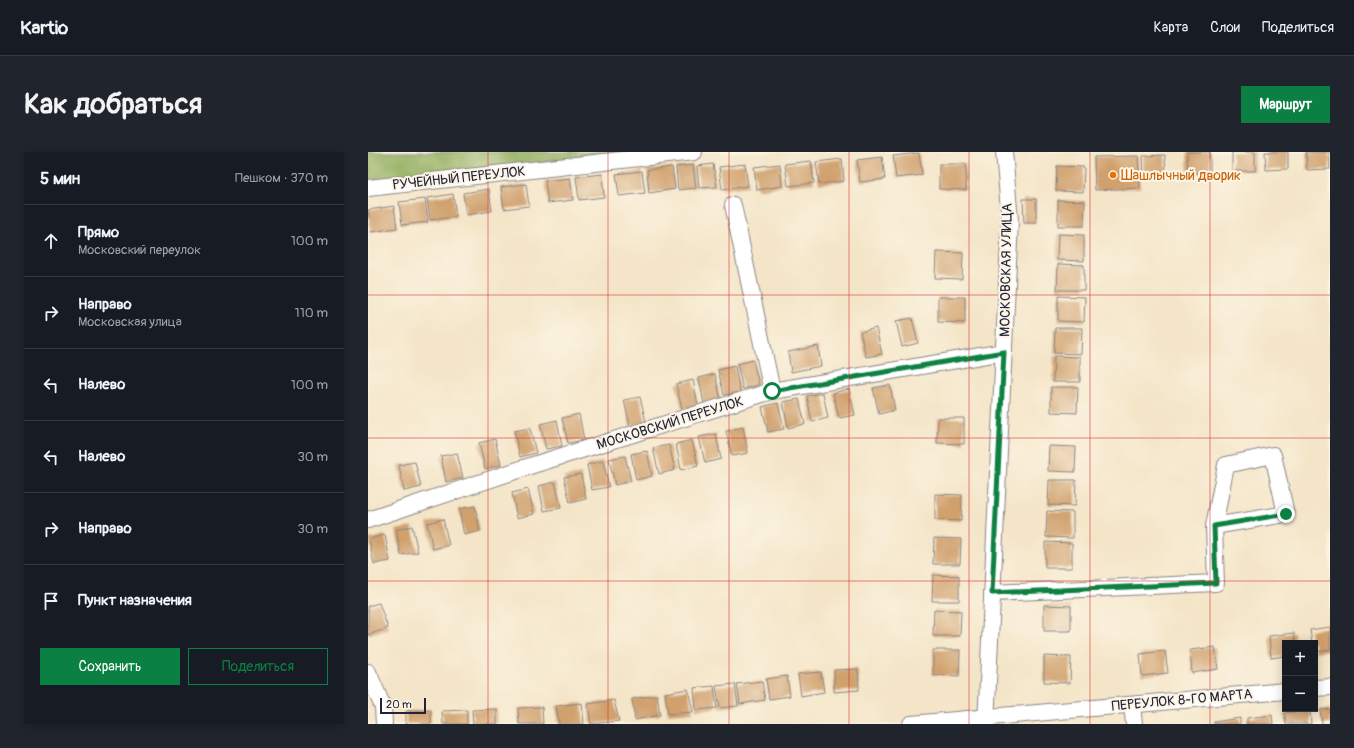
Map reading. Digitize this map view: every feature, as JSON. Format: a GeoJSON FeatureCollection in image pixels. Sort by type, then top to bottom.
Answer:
{"type":"FeatureCollection","features":[{"type":"Feature","properties":{"kind":"street","name":"РУЧЕЙНЫЙ ПЕРЕУЛОК"},"geometry":{"type":"LineString","coordinates":[[368,188],[694,152]]}},
{"type":"Feature","properties":{"kind":"street","name":"МОСКОВСКАЯ УЛИЦА"},"geometry":{"type":"LineString","coordinates":[[986,721],[1010,221],[1004,152]]}},
{"type":"Feature","properties":{"kind":"street"},"geometry":{"type":"LineString","coordinates":[[733,205],[772,391]]}},
{"type":"Feature","properties":{"kind":"street","name":"МОСКОВСКИЙ ПЕРЕУЛОК"},"geometry":{"type":"LineString","coordinates":[[368,520],[533,465],[772,391],[1004,352]]}},
{"type":"Feature","properties":{"kind":"street"},"geometry":{"type":"LineString","coordinates":[[992,593],[1216,583],[1214,526],[1226,465],[1273,455],[1286,514],[1214,526]]}},
{"type":"Feature","properties":{"kind":"street"},"geometry":{"type":"LineString","coordinates":[[368,672],[383,707],[384,724]]}},
{"type":"Feature","properties":{"kind":"street"},"geometry":{"type":"LineString","coordinates":[[1318,688],[1330,687]]}},
{"type":"Feature","properties":{"kind":"street","name":"ПЕРЕУЛОК 8-ГО МАРТА"},"geometry":{"type":"LineString","coordinates":[[911,724],[986,721],[1132,705],[1282,691]]}},
{"type":"Feature","properties":{"kind":"street"},"geometry":{"type":"LineString","coordinates":[[1132,705],[1134,724]]}},
{"type":"Feature","properties":{"kind":"green space"},"geometry":{"type":"Polygon","coordinates":[[[368,152],[645,152],[368,183],[368,152]]]}},
{"type":"Feature","properties":{"kind":"building"},"geometry":{"type":"Polygon","coordinates":[[[1187,152],[1210,152],[1210,173],[1188,173],[1187,152]]]}},
{"type":"Feature","properties":{"kind":"building"},"geometry":{"type":"Polygon","coordinates":[[[1232,152],[1255,152],[1255,171],[1232,171],[1232,152]]]}},
{"type":"Feature","properties":{"kind":"building"},"geometry":{"type":"Polygon","coordinates":[[[1265,152],[1288,152],[1288,169],[1266,170],[1265,152]]]}},
{"type":"Feature","properties":{"kind":"building"},"geometry":{"type":"Polygon","coordinates":[[[1306,152],[1329,152],[1330,169],[1307,170],[1306,152]]]}},
{"type":"Feature","properties":{"kind":"building"},"geometry":{"type":"Polygon","coordinates":[[[919,153],[922,175],[896,178],[893,156],[919,153]]]}},
{"type":"Feature","properties":{"kind":"building"},"geometry":{"type":"Polygon","coordinates":[[[1165,155],[1166,177],[1144,177],[1143,156],[1165,155]]]}},
{"type":"Feature","properties":{"kind":"building","name":"Шашлычный дворик"},"geometry":{"type":"Polygon","coordinates":[[[1138,156],[1140,188],[1095,190],[1094,157],[1138,156]]]}},
{"type":"Feature","properties":{"kind":"building"},"geometry":{"type":"Polygon","coordinates":[[[882,157],[885,179],[860,182],[857,160],[882,157]]]}},
{"type":"Feature","properties":{"kind":"building"},"geometry":{"type":"Polygon","coordinates":[[[842,159],[844,181],[819,184],[816,162],[842,159]]]}},
{"type":"Feature","properties":{"kind":"building"},"geometry":{"type":"Polygon","coordinates":[[[811,161],[814,183],[788,186],[785,164],[811,161]]]}},
{"type":"Feature","properties":{"kind":"building"},"geometry":{"type":"Polygon","coordinates":[[[713,164],[717,187],[699,188],[697,166],[713,164]]]}},
{"type":"Feature","properties":{"kind":"building"},"geometry":{"type":"Polygon","coordinates":[[[745,164],[748,186],[722,190],[719,167],[745,164]]]}},
{"type":"Feature","properties":{"kind":"building"},"geometry":{"type":"Polygon","coordinates":[[[780,164],[782,186],[757,190],[754,167],[780,164]]]}},
{"type":"Feature","properties":{"kind":"building"},"geometry":{"type":"Polygon","coordinates":[[[939,164],[966,164],[966,190],[939,189],[939,164]]]}},
{"type":"Feature","properties":{"kind":"building"},"geometry":{"type":"Polygon","coordinates":[[[693,165],[696,188],[678,190],[676,167],[693,165]]]}},
{"type":"Feature","properties":{"kind":"building"},"geometry":{"type":"Polygon","coordinates":[[[1057,166],[1084,167],[1083,192],[1056,191],[1057,166]]]}},
{"type":"Feature","properties":{"kind":"building"},"geometry":{"type":"Polygon","coordinates":[[[672,167],[675,189],[649,193],[647,170],[672,167]]]}},
{"type":"Feature","properties":{"kind":"building"},"geometry":{"type":"Polygon","coordinates":[[[642,171],[645,193],[619,196],[616,174],[642,171]]]}},
{"type":"Feature","properties":{"kind":"building"},"geometry":{"type":"Polygon","coordinates":[[[602,174],[604,197],[579,200],[576,177],[602,174]]]}},
{"type":"Feature","properties":{"kind":"building"},"geometry":{"type":"Polygon","coordinates":[[[570,178],[573,200],[548,203],[545,181],[570,178]]]}},
{"type":"Feature","properties":{"kind":"building"},"geometry":{"type":"Polygon","coordinates":[[[526,184],[529,206],[504,209],[501,187],[526,184]]]}},
{"type":"Feature","properties":{"kind":"building"},"geometry":{"type":"Polygon","coordinates":[[[489,189],[492,211],[466,215],[463,193],[489,189]]]}},
{"type":"Feature","properties":{"kind":"building"},"geometry":{"type":"Polygon","coordinates":[[[453,194],[456,217],[430,220],[427,198],[453,194]]]}},
{"type":"Feature","properties":{"kind":"building"},"geometry":{"type":"Polygon","coordinates":[[[425,199],[428,222],[402,225],[399,202],[425,199]]]}},
{"type":"Feature","properties":{"kind":"building"},"geometry":{"type":"Polygon","coordinates":[[[1023,199],[1036,199],[1036,223],[1024,223],[1023,199]]]}},
{"type":"Feature","properties":{"kind":"building"},"geometry":{"type":"Polygon","coordinates":[[[1058,200],[1085,201],[1084,226],[1058,226],[1058,200]]]}},
{"type":"Feature","properties":{"kind":"building"},"geometry":{"type":"Polygon","coordinates":[[[394,206],[397,228],[371,232],[368,210],[394,206]]]}},
{"type":"Feature","properties":{"kind":"building"},"geometry":{"type":"Polygon","coordinates":[[[1058,234],[1084,235],[1084,261],[1057,260],[1058,234]]]}},
{"type":"Feature","properties":{"kind":"building"},"geometry":{"type":"Polygon","coordinates":[[[936,252],[963,253],[962,279],[935,278],[936,252]]]}},
{"type":"Feature","properties":{"kind":"building"},"geometry":{"type":"Polygon","coordinates":[[[1058,264],[1084,265],[1084,290],[1057,290],[1058,264]]]}},
{"type":"Feature","properties":{"kind":"building"},"geometry":{"type":"Polygon","coordinates":[[[1058,296],[1085,297],[1084,322],[1058,321],[1058,296]]]}},
{"type":"Feature","properties":{"kind":"building"},"geometry":{"type":"Polygon","coordinates":[[[938,297],[965,297],[965,323],[938,322],[938,297]]]}},
{"type":"Feature","properties":{"kind":"building"},"geometry":{"type":"Polygon","coordinates":[[[912,318],[918,343],[902,347],[896,321],[912,318]]]}},
{"type":"Feature","properties":{"kind":"building"},"geometry":{"type":"Polygon","coordinates":[[[876,328],[882,354],[866,357],[860,332],[876,328]]]}},
{"type":"Feature","properties":{"kind":"building"},"geometry":{"type":"Polygon","coordinates":[[[1055,328],[1082,328],[1081,354],[1054,353],[1055,328]]]}},
{"type":"Feature","properties":{"kind":"building"},"geometry":{"type":"Polygon","coordinates":[[[818,346],[821,366],[791,372],[788,352],[818,346]]]}},
{"type":"Feature","properties":{"kind":"building"},"geometry":{"type":"Polygon","coordinates":[[[1054,356],[1080,357],[1080,382],[1053,382],[1054,356]]]}},
{"type":"Feature","properties":{"kind":"building"},"geometry":{"type":"Polygon","coordinates":[[[753,360],[759,385],[743,389],[737,364],[753,360]]]}},
{"type":"Feature","properties":{"kind":"building"},"geometry":{"type":"Polygon","coordinates":[[[735,366],[740,392],[724,395],[718,370],[735,366]]]}},
{"type":"Feature","properties":{"kind":"building"},"geometry":{"type":"Polygon","coordinates":[[[715,374],[721,400],[704,404],[699,378],[715,374]]]}},
{"type":"Feature","properties":{"kind":"building"},"geometry":{"type":"Polygon","coordinates":[[[693,380],[698,406],[682,409],[676,384],[693,380]]]}},
{"type":"Feature","properties":{"kind":"building"},"geometry":{"type":"Polygon","coordinates":[[[890,385],[895,410],[879,414],[873,388],[890,385]]]}},
{"type":"Feature","properties":{"kind":"building"},"geometry":{"type":"Polygon","coordinates":[[[1051,387],[1078,387],[1077,413],[1051,412],[1051,387]]]}},
{"type":"Feature","properties":{"kind":"building"},"geometry":{"type":"Polygon","coordinates":[[[849,389],[855,415],[839,418],[833,393],[849,389]]]}},
{"type":"Feature","properties":{"kind":"building"},"geometry":{"type":"Polygon","coordinates":[[[823,393],[828,418],[812,422],[807,396],[823,393]]]}},
{"type":"Feature","properties":{"kind":"building"},"geometry":{"type":"Polygon","coordinates":[[[640,397],[646,422],[630,426],[624,400],[640,397]]]}},
{"type":"Feature","properties":{"kind":"building"},"geometry":{"type":"Polygon","coordinates":[[[799,399],[805,424],[788,428],[783,402],[799,399]]]}},
{"type":"Feature","properties":{"kind":"building"},"geometry":{"type":"Polygon","coordinates":[[[778,403],[784,429],[768,432],[762,407],[778,403]]]}},
{"type":"Feature","properties":{"kind":"building"},"geometry":{"type":"Polygon","coordinates":[[[579,414],[584,440],[568,443],[562,418],[579,414]]]}},
{"type":"Feature","properties":{"kind":"building"},"geometry":{"type":"Polygon","coordinates":[[[938,418],[964,418],[964,444],[937,443],[938,418]]]}},
{"type":"Feature","properties":{"kind":"building"},"geometry":{"type":"Polygon","coordinates":[[[557,420],[562,446],[546,449],[540,424],[557,420]]]}},
{"type":"Feature","properties":{"kind":"building"},"geometry":{"type":"Polygon","coordinates":[[[743,427],[748,453],[732,456],[726,431],[743,427]]]}},
{"type":"Feature","properties":{"kind":"building"},"geometry":{"type":"Polygon","coordinates":[[[530,428],[536,453],[520,457],[514,431],[530,428]]]}},
{"type":"Feature","properties":{"kind":"building"},"geometry":{"type":"Polygon","coordinates":[[[716,434],[721,459],[705,463],[699,437],[716,434]]]}},
{"type":"Feature","properties":{"kind":"building"},"geometry":{"type":"Polygon","coordinates":[[[495,439],[501,465],[485,469],[479,443],[495,439]]]}},
{"type":"Feature","properties":{"kind":"building"},"geometry":{"type":"Polygon","coordinates":[[[692,440],[698,466],[681,470],[676,444],[692,440]]]}},
{"type":"Feature","properties":{"kind":"building"},"geometry":{"type":"Polygon","coordinates":[[[669,445],[675,470],[659,474],[653,448],[669,445]]]}},
{"type":"Feature","properties":{"kind":"building"},"geometry":{"type":"Polygon","coordinates":[[[1049,446],[1076,447],[1075,472],[1048,471],[1049,446]]]}},
{"type":"Feature","properties":{"kind":"building"},"geometry":{"type":"Polygon","coordinates":[[[647,451],[652,476],[636,480],[631,454],[647,451]]]}},
{"type":"Feature","properties":{"kind":"building"},"geometry":{"type":"Polygon","coordinates":[[[457,453],[463,478],[446,482],[441,456],[457,453]]]}},
{"type":"Feature","properties":{"kind":"building"},"geometry":{"type":"Polygon","coordinates":[[[625,456],[631,481],[615,485],[609,459],[625,456]]]}},
{"type":"Feature","properties":{"kind":"building"},"geometry":{"type":"Polygon","coordinates":[[[603,461],[609,487],[592,490],[587,465],[603,461]]]}},
{"type":"Feature","properties":{"kind":"building"},"geometry":{"type":"Polygon","coordinates":[[[415,462],[421,487],[404,491],[399,465],[415,462]]]}},
{"type":"Feature","properties":{"kind":"building"},"geometry":{"type":"Polygon","coordinates":[[[581,474],[586,499],[570,503],[564,477],[581,474]]]}},
{"type":"Feature","properties":{"kind":"building"},"geometry":{"type":"Polygon","coordinates":[[[1049,480],[1076,480],[1075,506],[1048,505],[1049,480]]]}},
{"type":"Feature","properties":{"kind":"building"},"geometry":{"type":"Polygon","coordinates":[[[555,482],[561,508],[544,511],[539,486],[555,482]]]}},
{"type":"Feature","properties":{"kind":"building"},"geometry":{"type":"Polygon","coordinates":[[[528,489],[534,514],[517,518],[512,493],[528,489]]]}},
{"type":"Feature","properties":{"kind":"building"},"geometry":{"type":"Polygon","coordinates":[[[935,494],[962,495],[961,521],[935,520],[935,494]]]}},
{"type":"Feature","properties":{"kind":"building"},"geometry":{"type":"Polygon","coordinates":[[[475,506],[480,531],[464,535],[459,509],[475,506]]]}},
{"type":"Feature","properties":{"kind":"building"},"geometry":{"type":"Polygon","coordinates":[[[1047,511],[1073,512],[1073,538],[1046,537],[1047,511]]]}},
{"type":"Feature","properties":{"kind":"building"},"geometry":{"type":"Polygon","coordinates":[[[443,519],[449,545],[433,549],[427,523],[443,519]]]}},
{"type":"Feature","properties":{"kind":"building"},"geometry":{"type":"Polygon","coordinates":[[[412,526],[418,552],[401,555],[396,530],[412,526]]]}},
{"type":"Feature","properties":{"kind":"building"},"geometry":{"type":"Polygon","coordinates":[[[385,535],[390,561],[374,564],[369,539],[385,535]]]}},
{"type":"Feature","properties":{"kind":"building"},"geometry":{"type":"Polygon","coordinates":[[[934,538],[961,539],[960,564],[933,564],[934,538]]]}},
{"type":"Feature","properties":{"kind":"building"},"geometry":{"type":"Polygon","coordinates":[[[1045,542],[1072,543],[1072,568],[1045,568],[1045,542]]]}},
{"type":"Feature","properties":{"kind":"building"},"geometry":{"type":"Polygon","coordinates":[[[933,575],[959,576],[959,601],[932,601],[933,575]]]}},
{"type":"Feature","properties":{"kind":"building"},"geometry":{"type":"Polygon","coordinates":[[[379,603],[388,628],[368,635],[368,606],[379,603]]]}},
{"type":"Feature","properties":{"kind":"building"},"geometry":{"type":"Polygon","coordinates":[[[1044,605],[1071,606],[1071,631],[1044,631],[1044,605]]]}},
{"type":"Feature","properties":{"kind":"building"},"geometry":{"type":"Polygon","coordinates":[[[934,610],[961,611],[960,636],[933,636],[934,610]]]}},
{"type":"Feature","properties":{"kind":"building"},"geometry":{"type":"Polygon","coordinates":[[[1330,627],[1330,650],[1318,652],[1318,640],[1312,640],[1310,630],[1330,627]]]}},
{"type":"Feature","properties":{"kind":"building"},"geometry":{"type":"Polygon","coordinates":[[[1294,633],[1295,640],[1282,640],[1282,656],[1271,658],[1269,636],[1294,633]]]}},
{"type":"Feature","properties":{"kind":"building"},"geometry":{"type":"Polygon","coordinates":[[[1215,647],[1218,669],[1192,673],[1190,650],[1215,647]]]}},
{"type":"Feature","properties":{"kind":"building"},"geometry":{"type":"Polygon","coordinates":[[[933,650],[960,650],[959,676],[933,675],[933,650]]]}},
{"type":"Feature","properties":{"kind":"building"},"geometry":{"type":"Polygon","coordinates":[[[1165,651],[1168,673],[1142,676],[1140,654],[1165,651]]]}},
{"type":"Feature","properties":{"kind":"building"},"geometry":{"type":"Polygon","coordinates":[[[1044,656],[1071,657],[1070,683],[1044,682],[1044,656]]]}},
{"type":"Feature","properties":{"kind":"building"},"geometry":{"type":"Polygon","coordinates":[[[858,669],[859,690],[834,692],[834,670],[858,669]]]}},
{"type":"Feature","properties":{"kind":"building"},"geometry":{"type":"Polygon","coordinates":[[[821,672],[824,692],[801,696],[798,674],[821,672]]]}},
{"type":"Feature","properties":{"kind":"building"},"geometry":{"type":"Polygon","coordinates":[[[787,676],[790,696],[769,699],[766,679],[787,676]]]}},
{"type":"Feature","properties":{"kind":"building"},"geometry":{"type":"Polygon","coordinates":[[[762,681],[765,700],[740,704],[737,684],[762,681]]]}},
{"type":"Feature","properties":{"kind":"building"},"geometry":{"type":"Polygon","coordinates":[[[735,684],[738,706],[720,708],[716,686],[735,684]]]}},
{"type":"Feature","properties":{"kind":"building"},"geometry":{"type":"Polygon","coordinates":[[[714,686],[717,708],[696,710],[694,688],[714,686]]]}},
{"type":"Feature","properties":{"kind":"building"},"geometry":{"type":"Polygon","coordinates":[[[688,689],[693,712],[668,714],[665,693],[688,689]]]}},
{"type":"Feature","properties":{"kind":"building"},"geometry":{"type":"Polygon","coordinates":[[[657,695],[660,715],[635,720],[632,699],[657,695]]]}},
{"type":"Feature","properties":{"kind":"building"},"geometry":{"type":"Polygon","coordinates":[[[614,700],[619,721],[591,724],[588,704],[614,700]]]}},
{"type":"Feature","properties":{"kind":"building"},"geometry":{"type":"Polygon","coordinates":[[[582,703],[584,724],[559,724],[556,706],[582,703]]]}},
{"type":"Feature","properties":{"kind":"building"},"geometry":{"type":"Polygon","coordinates":[[[542,707],[543,724],[519,724],[518,708],[542,707]]]}},
{"type":"Feature","properties":{"kind":"building"},"geometry":{"type":"Polygon","coordinates":[[[497,709],[497,724],[473,724],[472,710],[497,709]]]}},
{"type":"Feature","properties":{"kind":"building"},"geometry":{"type":"Polygon","coordinates":[[[1330,709],[1330,724],[1322,724],[1320,710],[1330,709]]]}},
{"type":"Feature","properties":{"kind":"building"},"geometry":{"type":"Polygon","coordinates":[[[431,710],[431,724],[406,724],[406,711],[431,710]]]}},
{"type":"Feature","properties":{"kind":"building"},"geometry":{"type":"Polygon","coordinates":[[[467,710],[467,724],[443,724],[442,711],[467,710]]]}},
{"type":"Feature","properties":{"kind":"building"},"geometry":{"type":"Polygon","coordinates":[[[1310,712],[1311,724],[1286,724],[1284,713],[1310,712]]]}},
{"type":"Feature","properties":{"kind":"building"},"geometry":{"type":"Polygon","coordinates":[[[1272,715],[1273,724],[1247,724],[1247,718],[1272,715]]]}},
{"type":"Feature","properties":{"kind":"building"},"geometry":{"type":"Polygon","coordinates":[[[1240,718],[1240,724],[1215,724],[1214,722],[1240,718]]]}},
{"type":"Feature","properties":{"kind":"place","name":"Шашлычный дворик"},"geometry":{"type":"Point","coordinates":[1113,175]}},
{"type":"Feature","properties":{"kind":"route"},"geometry":{"type":"LineString","coordinates":[[772,391],[1004,352],[992,593],[1216,583],[1214,526],[1286,514]]}}]}
